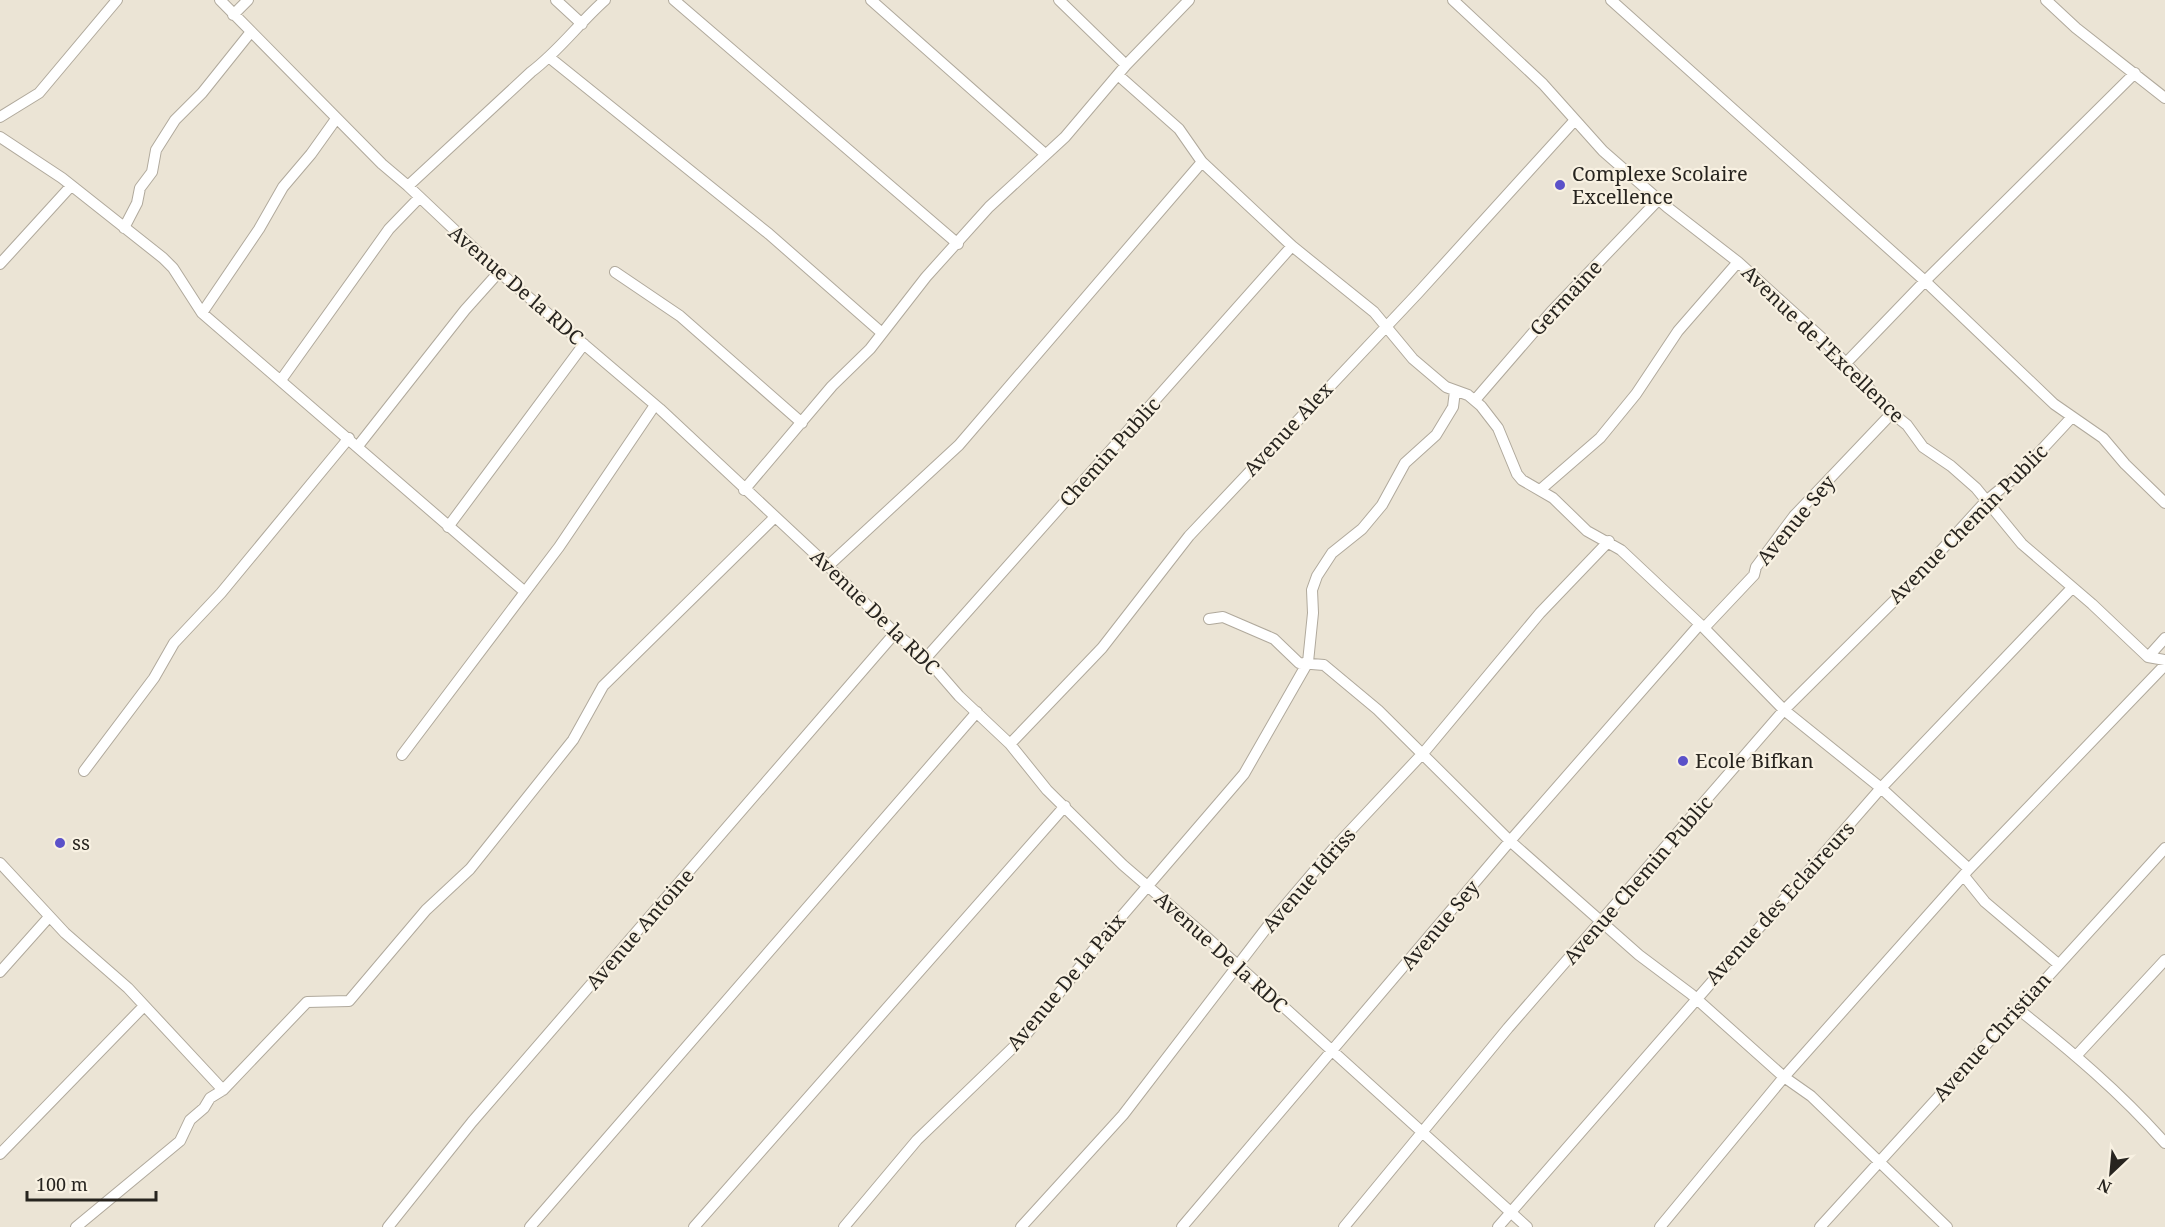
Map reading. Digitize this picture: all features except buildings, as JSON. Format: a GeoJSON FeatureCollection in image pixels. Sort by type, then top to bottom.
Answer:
{"type":"FeatureCollection","features":[{"type":"Feature","properties":{"kind":"street"},"geometry":{"type":"LineString","coordinates":[[0,117],[39,93],[117,0]]}},
{"type":"Feature","properties":{"kind":"street","name":"Avenue De la RDC"},"geometry":{"type":"LineString","coordinates":[[220,0],[250,33],[382,164],[499,272],[655,405],[828,566],[895,633],[926,658],[959,696],[1010,744],[1047,790],[1147,886],[1239,966],[1527,1227]]}},
{"type":"Feature","properties":{"kind":"street"},"geometry":{"type":"LineString","coordinates":[[233,15],[249,0]]}},
{"type":"Feature","properties":{"kind":"street"},"geometry":{"type":"LineString","coordinates":[[556,0],[582,24]]}},
{"type":"Feature","properties":{"kind":"street"},"geometry":{"type":"LineString","coordinates":[[408,186],[531,72],[550,58],[573,30],[605,0]]}},
{"type":"Feature","properties":{"kind":"street"},"geometry":{"type":"LineString","coordinates":[[674,0],[958,244]]}},
{"type":"Feature","properties":{"kind":"street"},"geometry":{"type":"LineString","coordinates":[[871,0],[1045,154]]}},
{"type":"Feature","properties":{"kind":"street"},"geometry":{"type":"LineString","coordinates":[[1059,0],[1126,65]]}},
{"type":"Feature","properties":{"kind":"street"},"geometry":{"type":"LineString","coordinates":[[744,490],[989,207],[1065,137],[1126,65],[1189,0]]}},
{"type":"Feature","properties":{"kind":"street","name":"Avenue de l'Excellence"},"geometry":{"type":"LineString","coordinates":[[1453,0],[1543,84],[1603,150],[1660,198],[1667,207],[1738,262],[1846,363],[1892,413],[1907,425],[1923,447],[1951,465],[1986,501],[2022,544],[2148,657]]}},
{"type":"Feature","properties":{"kind":"street"},"geometry":{"type":"LineString","coordinates":[[1611,0],[1925,281],[2041,392],[2103,438],[2125,464],[2165,503]]}},
{"type":"Feature","properties":{"kind":"street"},"geometry":{"type":"LineString","coordinates":[[2046,0],[2076,28],[2165,98]]}},
{"type":"Feature","properties":{"kind":"street"},"geometry":{"type":"LineString","coordinates":[[124,228],[137,203],[140,188],[152,172],[156,150],[175,120],[202,93],[250,33]]}},
{"type":"Feature","properties":{"kind":"street"},"geometry":{"type":"LineString","coordinates":[[550,58],[769,234],[882,333]]}},
{"type":"Feature","properties":{"kind":"street"},"geometry":{"type":"LineString","coordinates":[[1846,363],[1925,281],[2135,73]]}},
{"type":"Feature","properties":{"kind":"street"},"geometry":{"type":"LineString","coordinates":[[1118,75],[1179,129],[1202,162],[1292,246],[1374,312],[1413,359],[1455,391],[1475,400],[1498,428],[1517,474],[1563,507],[1587,531],[1609,541],[1627,555],[1702,626],[1784,710],[1881,788],[1967,872],[1985,902],[2057,963]]}},
{"type":"Feature","properties":{"kind":"street"},"geometry":{"type":"LineString","coordinates":[[202,313],[259,229],[283,187],[312,154],[336,119]]}},
{"type":"Feature","properties":{"kind":"street","name":"Avenue Alex"},"geometry":{"type":"LineString","coordinates":[[1010,744],[1094,657],[1189,536],[1575,120]]}},
{"type":"Feature","properties":{"kind":"street"},"geometry":{"type":"LineString","coordinates":[[0,137],[71,186],[173,268],[202,313],[525,592]]}},
{"type":"Feature","properties":{"kind":"street"},"geometry":{"type":"LineString","coordinates":[[828,566],[959,445],[1202,162]]}},
{"type":"Feature","properties":{"kind":"street"},"geometry":{"type":"LineString","coordinates":[[0,264],[71,186]]}},
{"type":"Feature","properties":{"kind":"street"},"geometry":{"type":"LineString","coordinates":[[281,380],[389,229],[419,198]]}},
{"type":"Feature","properties":{"kind":"street","name":"Germaine"},"geometry":{"type":"LineString","coordinates":[[1475,400],[1551,312],[1660,198]]}},
{"type":"Feature","properties":{"kind":"street","name":"Chemin Public"},"geometry":{"type":"LineString","coordinates":[[926,658],[1292,246]]}},
{"type":"Feature","properties":{"kind":"street"},"geometry":{"type":"LineString","coordinates":[[1540,490],[1600,438],[1635,394],[1685,322],[1738,262]]}},
{"type":"Feature","properties":{"kind":"street"},"geometry":{"type":"LineString","coordinates":[[358,446],[465,310],[499,272]]}},
{"type":"Feature","properties":{"kind":"street"},"geometry":{"type":"LineString","coordinates":[[615,272],[680,316],[802,423]]}},
{"type":"Feature","properties":{"kind":"street"},"geometry":{"type":"LineString","coordinates":[[448,527],[584,344]]}},
{"type":"Feature","properties":{"kind":"street"},"geometry":{"type":"LineString","coordinates":[[1308,662],[1313,613],[1312,590],[1317,576],[1332,554],[1362,529],[1382,505],[1405,463],[1436,435],[1453,407],[1455,391]]}},
{"type":"Feature","properties":{"kind":"street"},"geometry":{"type":"LineString","coordinates":[[402,755],[559,547],[655,405]]}},
{"type":"Feature","properties":{"kind":"street","name":"Avenue Sey"},"geometry":{"type":"LineString","coordinates":[[1182,1227],[1510,842],[1702,626],[1754,575],[1756,567],[1794,516],[1892,413]]}},
{"type":"Feature","properties":{"kind":"street","name":"Avenue Chemin Public"},"geometry":{"type":"LineString","coordinates":[[1344,1227],[1508,1028],[1784,710],[1906,589],[1986,501],[2020,473],[2072,417]]}},
{"type":"Feature","properties":{"kind":"street"},"geometry":{"type":"LineString","coordinates":[[84,771],[154,678],[174,644],[221,593],[349,438]]}},
{"type":"Feature","properties":{"kind":"street"},"geometry":{"type":"LineString","coordinates":[[76,1227],[180,1141],[190,1120],[204,1108],[210,1098],[223,1090],[307,1002],[349,1001],[426,910],[470,869],[573,740],[603,686],[774,518]]}},
{"type":"Feature","properties":{"kind":"street","name":"Avenue Idriss"},"geometry":{"type":"LineString","coordinates":[[1021,1227],[1123,1115],[1271,922],[1327,856],[1420,755],[1524,631],[1609,541]]}},
{"type":"Feature","properties":{"kind":"street","name":"Avenue des Eclaireurs"},"geometry":{"type":"LineString","coordinates":[[1498,1227],[1881,788],[2072,588]]}},
{"type":"Feature","properties":{"kind":"street"},"geometry":{"type":"LineString","coordinates":[[1209,618],[1223,617],[1274,639],[1299,663],[1324,665],[1399,730],[1420,755],[1510,842],[1638,955],[1695,999],[1784,1077],[1818,1102],[1947,1227]]}},
{"type":"Feature","properties":{"kind":"street","name":"Avenue Antoine"},"geometry":{"type":"LineString","coordinates":[[387,1227],[472,1122],[895,633]]}},
{"type":"Feature","properties":{"kind":"street"},"geometry":{"type":"LineString","coordinates":[[2148,657],[2165,638]]}},
{"type":"Feature","properties":{"kind":"street"},"geometry":{"type":"LineString","coordinates":[[2148,657],[2165,660]]}},
{"type":"Feature","properties":{"kind":"street","name":"Avenue De la Paix"},"geometry":{"type":"LineString","coordinates":[[844,1227],[917,1140],[1025,1036],[1147,886],[1244,774],[1308,662]]}},
{"type":"Feature","properties":{"kind":"street"},"geometry":{"type":"LineString","coordinates":[[1660,1227],[1784,1077],[1967,872],[2165,665]]}},
{"type":"Feature","properties":{"kind":"street"},"geometry":{"type":"LineString","coordinates":[[530,1227],[977,712]]}},
{"type":"Feature","properties":{"kind":"street"},"geometry":{"type":"LineString","coordinates":[[694,1227],[1065,806]]}},
{"type":"Feature","properties":{"kind":"street","name":"Avenue Christian"},"geometry":{"type":"LineString","coordinates":[[1820,1227],[2018,1010],[2057,963],[2165,848]]}},
{"type":"Feature","properties":{"kind":"street"},"geometry":{"type":"LineString","coordinates":[[0,863],[49,917],[144,1006],[223,1090]]}},
{"type":"Feature","properties":{"kind":"street"},"geometry":{"type":"LineString","coordinates":[[0,972],[49,917]]}},
{"type":"Feature","properties":{"kind":"street"},"geometry":{"type":"LineString","coordinates":[[2076,1056],[2165,960]]}},
{"type":"Feature","properties":{"kind":"street"},"geometry":{"type":"LineString","coordinates":[[0,1154],[144,1006]]}},
{"type":"Feature","properties":{"kind":"street"},"geometry":{"type":"LineString","coordinates":[[2018,1010],[2076,1056],[2126,1101],[2165,1143]]}},
{"type":"Feature","properties":{"kind":"place","name":"Complexe Scolaire Excellence"},"geometry":{"type":"Point","coordinates":[1560,185]}},
{"type":"Feature","properties":{"kind":"place","name":"Ecole Bifkan"},"geometry":{"type":"Point","coordinates":[1683,761]}},
{"type":"Feature","properties":{"kind":"place","name":"ss"},"geometry":{"type":"Point","coordinates":[60,843]}}]}
